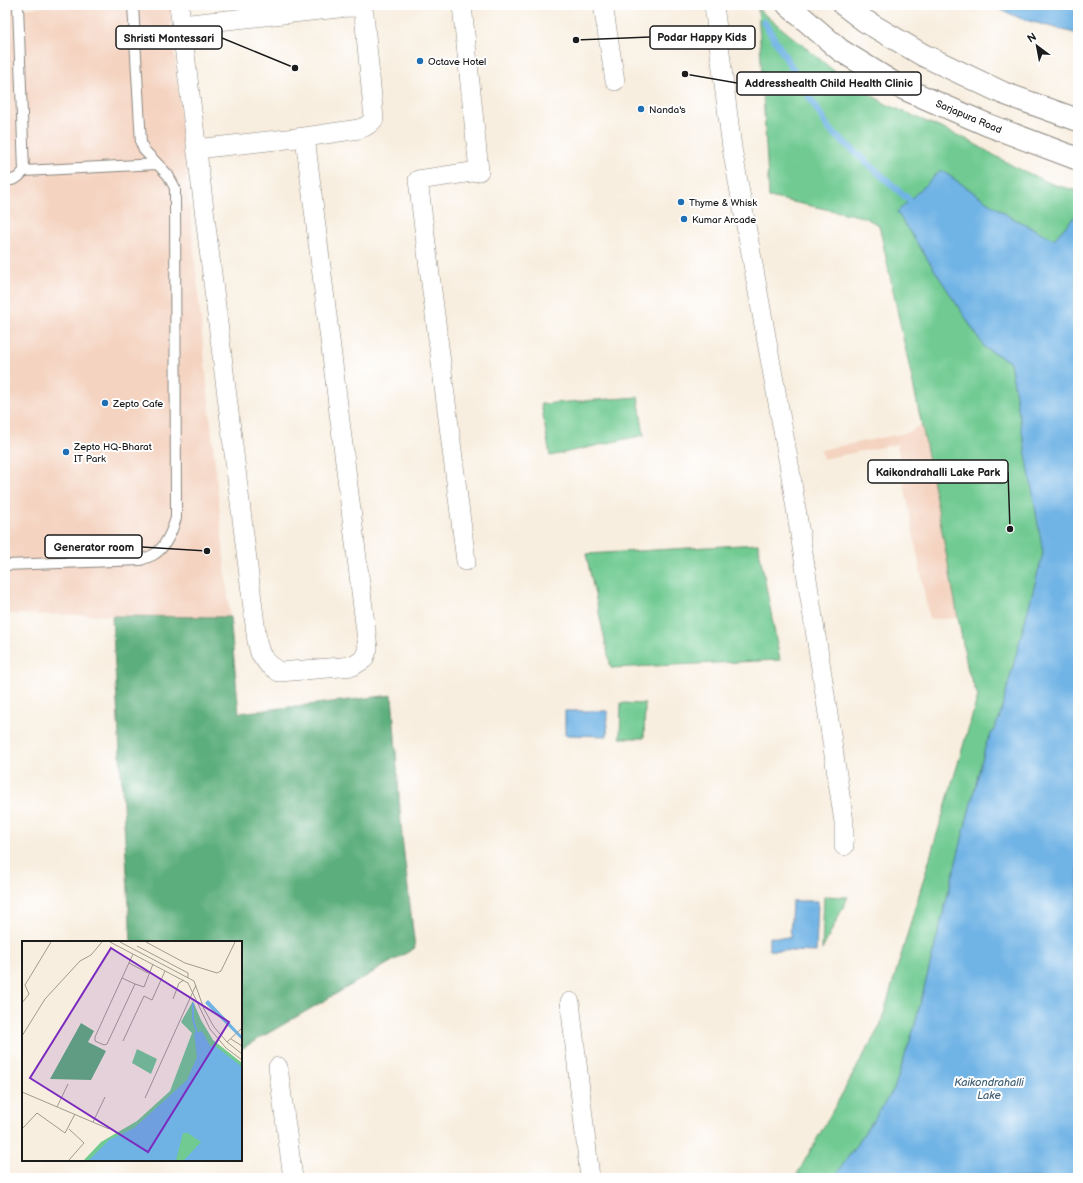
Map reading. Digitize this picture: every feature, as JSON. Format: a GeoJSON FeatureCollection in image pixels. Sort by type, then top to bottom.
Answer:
{"type":"FeatureCollection","features":[{"type":"Feature","properties":{"kind":"main road","name":"Sarjapura Road"},"geometry":{"type":"LineString","coordinates":[[788,5],[840,50],[900,87],[988,125],[1078,160]]}},
{"type":"Feature","properties":{"kind":"main road"},"geometry":{"type":"LineString","coordinates":[[844,5],[865,21],[923,55],[1004,92],[1078,120]]}},
{"type":"Feature","properties":{"kind":"street"},"geometry":{"type":"LineString","coordinates":[[179,5],[254,617],[260,653],[268,664],[279,672],[353,666],[364,659],[368,648],[305,137]]}},
{"type":"Feature","properties":{"kind":"street"},"geometry":{"type":"LineString","coordinates":[[462,5],[479,171],[418,180],[466,560]]}},
{"type":"Feature","properties":{"kind":"street"},"geometry":{"type":"LineString","coordinates":[[603,5],[615,81]]}},
{"type":"Feature","properties":{"kind":"street"},"geometry":{"type":"LineString","coordinates":[[714,5],[732,148],[789,464],[824,689],[844,822],[844,846]]}},
{"type":"Feature","properties":{"kind":"street"},"geometry":{"type":"LineString","coordinates":[[181,26],[348,6],[356,7],[364,14],[374,118],[371,123],[359,129],[305,137],[196,149]]}},
{"type":"Feature","properties":{"kind":"street"},"geometry":{"type":"LineString","coordinates":[[570,1002],[590,1178]]}},
{"type":"Feature","properties":{"kind":"street"},"geometry":{"type":"LineString","coordinates":[[278,1067],[293,1178]]}},
{"type":"Feature","properties":{"kind":"lane"},"geometry":{"type":"LineString","coordinates":[[5,181],[15,180],[24,171],[18,5]]}},
{"type":"Feature","properties":{"kind":"lane"},"geometry":{"type":"LineString","coordinates":[[5,566],[141,560],[154,555],[163,546],[172,530],[176,518],[175,188],[168,175],[144,150],[141,143],[132,5]]}},
{"type":"Feature","properties":{"kind":"lane"},"geometry":{"type":"LineString","coordinates":[[24,171],[157,164]]}},
{"type":"Feature","properties":{"kind":"shaded area","name":"Zepto HQ-Bharat IT Park"},"geometry":{"type":"Polygon","coordinates":[[[64,5],[170,5],[230,617],[5,614],[5,10],[64,5]]]}},
{"type":"Feature","properties":{"kind":"shaded area"},"geometry":{"type":"Polygon","coordinates":[[[897,307],[993,676],[968,671],[958,618],[929,619],[897,444],[823,459],[820,450],[910,432],[922,424],[897,307]]]}},
{"type":"Feature","properties":{"kind":"green space"},"geometry":{"type":"Polygon","coordinates":[[[758,9],[838,74],[886,104],[966,139],[1013,166],[1052,184],[1078,191],[1078,1178],[795,1178],[880,1026],[978,696],[968,671],[925,440],[879,225],[863,217],[769,197],[758,9]]]}},
{"type":"Feature","properties":{"kind":"green space"},"geometry":{"type":"Polygon","coordinates":[[[638,397],[644,435],[550,456],[541,404],[638,397]]]}},
{"type":"Feature","properties":{"kind":"green space"},"geometry":{"type":"Polygon","coordinates":[[[758,544],[780,660],[611,668],[586,554],[758,544]]]}},
{"type":"Feature","properties":{"kind":"green space"},"geometry":{"type":"Polygon","coordinates":[[[112,616],[230,617],[239,713],[392,695],[402,837],[415,948],[242,1048],[242,941],[131,941],[112,616]]]}},
{"type":"Feature","properties":{"kind":"green space"},"geometry":{"type":"Polygon","coordinates":[[[621,703],[645,704],[644,738],[620,738],[621,703]]]}},
{"type":"Feature","properties":{"kind":"green space"},"geometry":{"type":"Polygon","coordinates":[[[824,896],[848,897],[822,950],[824,896]]]}},
{"type":"Feature","properties":{"kind":"water"},"geometry":{"type":"Polygon","coordinates":[[[990,5],[1078,5],[1078,34],[1022,19],[990,5]]]}},
{"type":"Feature","properties":{"kind":"water","name":"Kaikondrahalli Lake"},"geometry":{"type":"Polygon","coordinates":[[[941,170],[1010,217],[1054,239],[1076,215],[1078,215],[1078,1178],[834,1178],[894,1089],[914,1028],[986,744],[999,719],[1043,553],[1010,362],[985,348],[897,212],[941,170]]]}},
{"type":"Feature","properties":{"kind":"water"},"geometry":{"type":"Polygon","coordinates":[[[565,711],[608,711],[607,736],[565,735],[565,711]]]}},
{"type":"Feature","properties":{"kind":"water"},"geometry":{"type":"Polygon","coordinates":[[[792,901],[818,901],[816,952],[769,950],[769,937],[790,938],[792,901]]]}},
{"type":"Feature","properties":{"kind":"waterway"},"geometry":{"type":"LineString","coordinates":[[764,22],[829,129],[916,206]]}},
{"type":"Feature","properties":{"kind":"place","name":"Podar Happy Kids"},"geometry":{"type":"Point","coordinates":[576,40]}},
{"type":"Feature","properties":{"kind":"place","name":"Octave Hotel"},"geometry":{"type":"Point","coordinates":[420,61]}},
{"type":"Feature","properties":{"kind":"place","name":"Shristi Montessari"},"geometry":{"type":"Point","coordinates":[295,68]}},
{"type":"Feature","properties":{"kind":"place","name":"Addresshealth Child Health Clinic"},"geometry":{"type":"Point","coordinates":[685,74]}},
{"type":"Feature","properties":{"kind":"place","name":"Nanda's"},"geometry":{"type":"Point","coordinates":[641,109]}},
{"type":"Feature","properties":{"kind":"place","name":"Thyme & Whisk"},"geometry":{"type":"Point","coordinates":[681,202]}},
{"type":"Feature","properties":{"kind":"place","name":"Kumar Arcade"},"geometry":{"type":"Point","coordinates":[684,219]}},
{"type":"Feature","properties":{"kind":"place","name":"Zepto Cafe"},"geometry":{"type":"Point","coordinates":[105,403]}},
{"type":"Feature","properties":{"kind":"place","name":"Zepto HQ-Bharat IT Park"},"geometry":{"type":"Point","coordinates":[66,452]}},
{"type":"Feature","properties":{"kind":"place","name":"Kaikondrahalli Lake Park"},"geometry":{"type":"Point","coordinates":[1010,529]}},
{"type":"Feature","properties":{"kind":"place","name":"Generator room"},"geometry":{"type":"Point","coordinates":[207,551]}}]}
